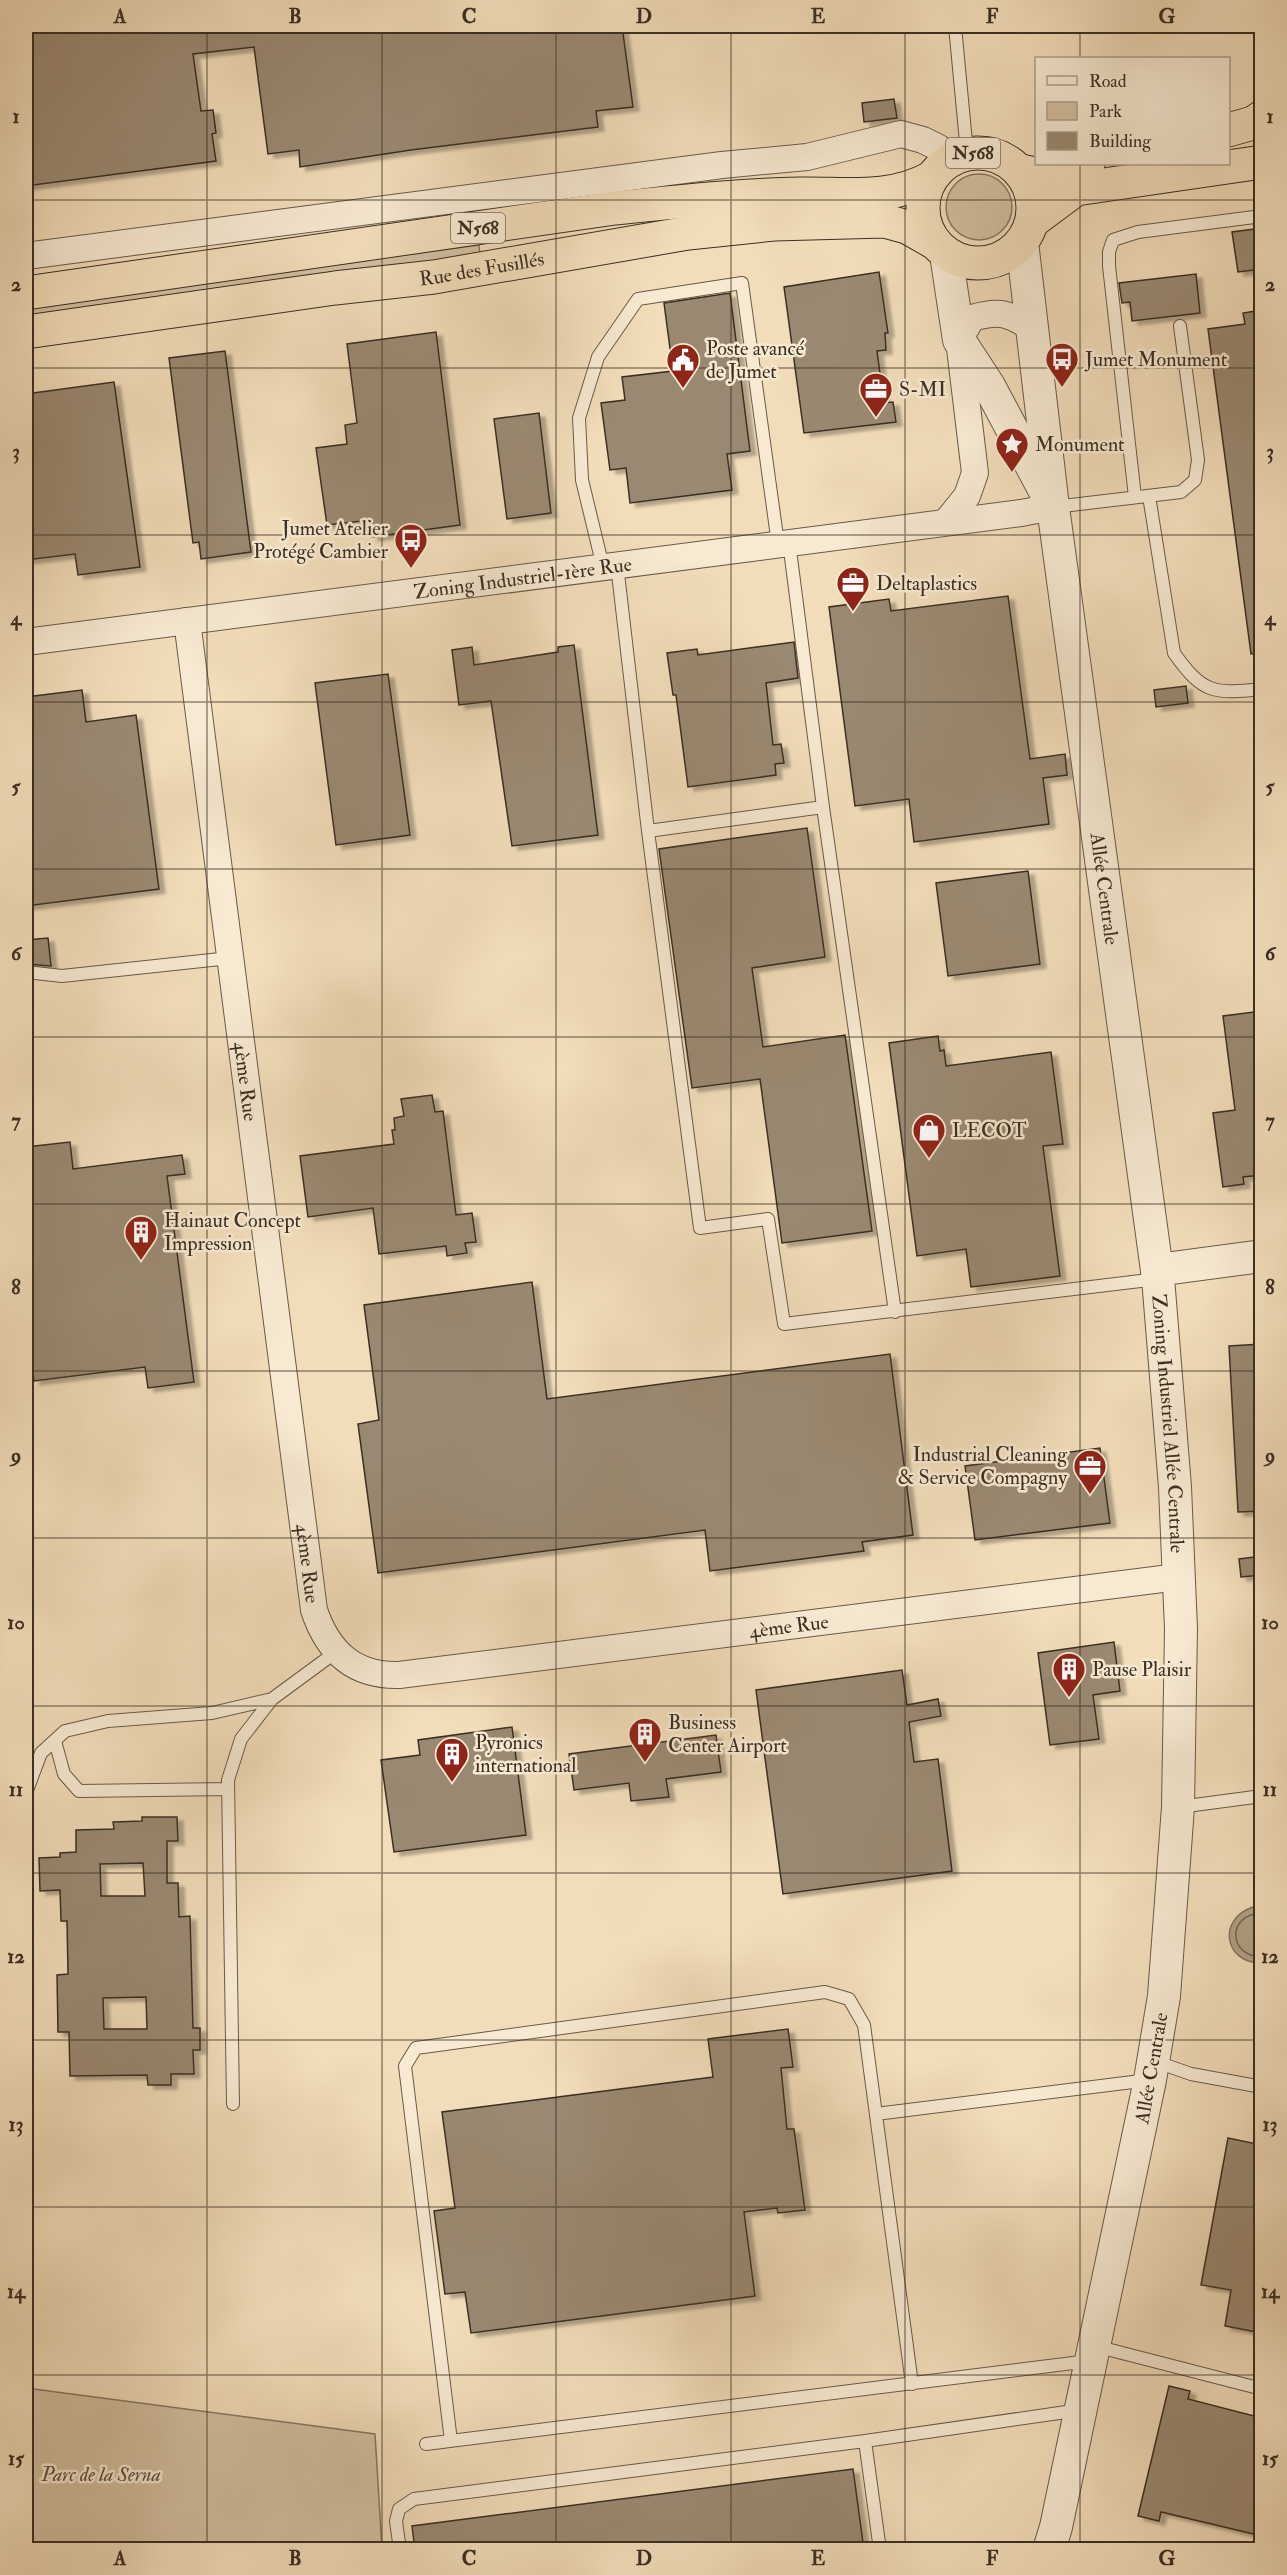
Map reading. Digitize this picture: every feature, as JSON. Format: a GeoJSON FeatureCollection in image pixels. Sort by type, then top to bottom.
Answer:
{"type":"FeatureCollection","features":[{"type":"Feature","properties":{"kind":"highway"},"geometry":{"type":"LineString","coordinates":[[1230,129],[1253,123],[1262,117]]}},
{"type":"Feature","properties":{"kind":"highway"},"geometry":{"type":"LineString","coordinates":[[1230,143],[1262,138]]}},
{"type":"Feature","properties":{"kind":"highway","name":"N568"},"geometry":{"type":"LineString","coordinates":[[1027,231],[1034,203],[1029,186],[1020,171],[1005,159],[987,153],[950,164],[922,204],[925,225],[940,248],[961,261],[978,264],[995,261],[1010,254],[1027,231],[1076,189],[1262,162]]}},
{"type":"Feature","properties":{"kind":"highway","name":"Rue des Fusillés"},"geometry":{"type":"LineString","coordinates":[[26,293],[615,208],[800,194],[884,194],[917,186],[950,164]]}},
{"type":"Feature","properties":{"kind":"highway","name":"N568"},"geometry":{"type":"LineString","coordinates":[[1020,171],[1046,176],[1084,165]]}},
{"type":"Feature","properties":{"kind":"highway","name":"Rue des Fusillés"},"geometry":{"type":"LineString","coordinates":[[26,332],[335,288],[434,277],[688,233],[774,224],[885,221],[907,227],[940,248]]}},
{"type":"Feature","properties":{"kind":"street"},"geometry":{"type":"LineString","coordinates":[[26,255],[722,165],[807,157],[901,134],[939,148],[950,164]]}},
{"type":"Feature","properties":{"kind":"street","name":"Allée Centrale"},"geometry":{"type":"LineString","coordinates":[[1027,231],[1033,329],[1053,507],[1158,1274]]}},
{"type":"Feature","properties":{"kind":"street"},"geometry":{"type":"LineString","coordinates":[[940,248],[958,340],[975,473],[967,496],[946,522]]}},
{"type":"Feature","properties":{"kind":"street"},"geometry":{"type":"LineString","coordinates":[[958,340],[972,318],[991,312],[1013,315],[1033,329]]}},
{"type":"Feature","properties":{"kind":"street"},"geometry":{"type":"LineString","coordinates":[[958,340],[989,386],[1053,507]]}},
{"type":"Feature","properties":{"kind":"street","name":"Zoning Industriel-1ère Rue"},"geometry":{"type":"LineString","coordinates":[[26,642],[1053,507]]}},
{"type":"Feature","properties":{"kind":"street","name":"4ème Rue"},"geometry":{"type":"LineString","coordinates":[[187,621],[314,1610],[321,1633],[336,1652],[376,1675],[399,1675],[1178,1577]]}},
{"type":"Feature","properties":{"kind":"street"},"geometry":{"type":"LineString","coordinates":[[1158,1274],[1262,1256]]}},
{"type":"Feature","properties":{"kind":"street","name":"Zoning Industriel Allée Centrale"},"geometry":{"type":"LineString","coordinates":[[1158,1274],[1175,1487],[1178,1577]]}},
{"type":"Feature","properties":{"kind":"street","name":"Allée Centrale"},"geometry":{"type":"LineString","coordinates":[[1049,2550],[1082,2410],[1164,1996],[1178,1807],[1181,1629],[1178,1577]]}},
{"type":"Feature","properties":{"kind":"lane"},"geometry":{"type":"LineString","coordinates":[[950,164],[955,26]]}},
{"type":"Feature","properties":{"kind":"lane"},"geometry":{"type":"LineString","coordinates":[[1135,497],[1108,266],[1113,240],[1138,232],[1262,216]]}},
{"type":"Feature","properties":{"kind":"lane"},"geometry":{"type":"LineString","coordinates":[[895,1312],[784,543],[742,283],[638,299],[598,357],[579,418],[582,480],[610,566],[648,831],[700,1228],[768,1219],[784,1324],[895,1312],[1158,1274]]}},
{"type":"Feature","properties":{"kind":"lane"},"geometry":{"type":"LineString","coordinates":[[1053,507],[1181,492],[1195,480],[1198,460],[1180,326]]}},
{"type":"Feature","properties":{"kind":"lane"},"geometry":{"type":"LineString","coordinates":[[1149,496],[1174,653],[1189,674],[1208,688],[1224,693],[1262,688]]}},
{"type":"Feature","properties":{"kind":"lane"},"geometry":{"type":"LineString","coordinates":[[648,831],[823,807]]}},
{"type":"Feature","properties":{"kind":"lane"},"geometry":{"type":"LineString","coordinates":[[26,972],[62,976],[230,958]]}},
{"type":"Feature","properties":{"kind":"lane"},"geometry":{"type":"LineString","coordinates":[[233,2104],[228,1780],[241,1739],[272,1699],[336,1652]]}},
{"type":"Feature","properties":{"kind":"lane"},"geometry":{"type":"LineString","coordinates":[[26,1793],[41,1754],[65,1731],[108,1721],[212,1713],[272,1699]]}},
{"type":"Feature","properties":{"kind":"lane"},"geometry":{"type":"LineString","coordinates":[[55,1741],[64,1774],[79,1791],[228,1789]]}},
{"type":"Feature","properties":{"kind":"lane"},"geometry":{"type":"LineString","coordinates":[[1178,1807],[1262,1796]]}},
{"type":"Feature","properties":{"kind":"lane"},"geometry":{"type":"LineString","coordinates":[[451,2441],[405,2066],[416,2048],[825,1992],[849,1999],[864,2025],[912,2384]]}},
{"type":"Feature","properties":{"kind":"lane"},"geometry":{"type":"LineString","coordinates":[[876,2114],[1151,2070],[1191,2074],[1262,2087]]}},
{"type":"Feature","properties":{"kind":"lane"},"geometry":{"type":"LineString","coordinates":[[426,2444],[912,2384],[1093,2354],[1262,2389]]}},
{"type":"Feature","properties":{"kind":"lane"},"geometry":{"type":"LineString","coordinates":[[400,2550],[396,2521],[399,2509],[414,2499],[865,2441],[1082,2410]]}},
{"type":"Feature","properties":{"kind":"lane"},"geometry":{"type":"LineString","coordinates":[[865,2441],[880,2550]]}},
{"type":"Feature","properties":{"kind":"green space"},"geometry":{"type":"Polygon","coordinates":[[[979,174],[992,177],[1002,184],[1009,194],[1012,207],[1009,220],[1002,230],[992,237],[979,240],[966,237],[956,230],[949,220],[946,207],[949,194],[956,184],[966,177],[979,174]]]}},
{"type":"Feature","properties":{"kind":"green space"},"geometry":{"type":"Polygon","coordinates":[[[479,245],[480,256],[26,316],[26,305],[479,245]]]}},
{"type":"Feature","properties":{"kind":"green space","name":"Parc de la Serna"},"geometry":{"type":"Polygon","coordinates":[[[26,2388],[375,2434],[382,2549],[26,2549],[26,2388]]]}},
{"type":"Feature","properties":{"kind":"water"},"geometry":{"type":"Polygon","coordinates":[[[1253,1907],[1261,1907],[1261,1963],[1239,1956],[1230,1940],[1230,1930],[1234,1921],[1241,1913],[1253,1907]]]}},
{"type":"Feature","properties":{"kind":"building"},"geometry":{"type":"Polygon","coordinates":[[[26,26],[622,26],[633,107],[596,111],[598,127],[411,150],[300,167],[299,150],[268,154],[254,47],[193,54],[201,111],[213,110],[216,133],[212,134],[216,161],[26,186],[26,26]]]}},
{"type":"Feature","properties":{"kind":"building"},"geometry":{"type":"Polygon","coordinates":[[[894,99],[897,118],[864,122],[862,103],[894,99]]]}},
{"type":"Feature","properties":{"kind":"building"},"geometry":{"type":"Polygon","coordinates":[[[1262,228],[1262,269],[1238,272],[1232,232],[1262,228]]]}},
{"type":"Feature","properties":{"kind":"building"},"geometry":{"type":"Polygon","coordinates":[[[879,272],[888,333],[885,333],[886,350],[877,351],[884,403],[893,402],[896,422],[804,433],[784,287],[879,272]]]}},
{"type":"Feature","properties":{"kind":"building"},"geometry":{"type":"Polygon","coordinates":[[[1196,274],[1200,313],[1132,321],[1130,302],[1122,303],[1119,283],[1196,274]]]}},
{"type":"Feature","properties":{"kind":"building","name":"Poste avancé de Jumet"},"geometry":{"type":"Polygon","coordinates":[[[730,293],[750,451],[727,454],[732,490],[630,503],[626,468],[610,470],[601,403],[625,400],[622,377],[673,371],[664,303],[730,293]]]}},
{"type":"Feature","properties":{"kind":"building"},"geometry":{"type":"Polygon","coordinates":[[[1262,310],[1262,653],[1251,654],[1208,329],[1245,324],[1243,313],[1262,310]]]}},
{"type":"Feature","properties":{"kind":"building"},"geometry":{"type":"Polygon","coordinates":[[[436,332],[460,525],[372,537],[370,520],[327,525],[316,448],[347,444],[345,425],[357,423],[347,344],[436,332]]]}},
{"type":"Feature","properties":{"kind":"building"},"geometry":{"type":"Polygon","coordinates":[[[225,351],[251,552],[201,559],[199,542],[193,543],[169,358],[225,351]]]}},
{"type":"Feature","properties":{"kind":"building"},"geometry":{"type":"Polygon","coordinates":[[[114,382],[140,567],[78,575],[75,554],[26,560],[26,394],[114,382]]]}},
{"type":"Feature","properties":{"kind":"building"},"geometry":{"type":"Polygon","coordinates":[[[539,413],[551,513],[507,519],[494,419],[539,413]]]}},
{"type":"Feature","properties":{"kind":"building"},"geometry":{"type":"Polygon","coordinates":[[[1008,596],[1030,759],[1065,754],[1067,775],[1043,778],[1049,824],[914,842],[909,799],[855,806],[829,607],[889,599],[891,611],[1008,596]]]}},
{"type":"Feature","properties":{"kind":"building"},"geometry":{"type":"Polygon","coordinates":[[[794,642],[798,678],[766,683],[773,745],[781,744],[784,763],[775,764],[776,775],[688,787],[676,695],[673,695],[667,653],[697,649],[698,655],[794,642]]]}},
{"type":"Feature","properties":{"kind":"building"},"geometry":{"type":"Polygon","coordinates":[[[574,645],[598,835],[512,846],[491,701],[459,705],[452,650],[472,647],[474,665],[558,652],[558,647],[574,645]]]}},
{"type":"Feature","properties":{"kind":"building"},"geometry":{"type":"Polygon","coordinates":[[[388,674],[410,835],[336,845],[315,683],[388,674]]]}},
{"type":"Feature","properties":{"kind":"building"},"geometry":{"type":"Polygon","coordinates":[[[1186,686],[1188,703],[1156,707],[1154,690],[1186,686]]]}},
{"type":"Feature","properties":{"kind":"building"},"geometry":{"type":"Polygon","coordinates":[[[82,690],[86,722],[136,715],[159,889],[26,906],[26,697],[82,690]]]}},
{"type":"Feature","properties":{"kind":"building"},"geometry":{"type":"Polygon","coordinates":[[[807,828],[825,957],[752,968],[763,1047],[845,1035],[872,1231],[782,1243],[760,1079],[692,1088],[659,849],[807,828]]]}},
{"type":"Feature","properties":{"kind":"building"},"geometry":{"type":"Polygon","coordinates":[[[1028,871],[1040,964],[948,976],[936,883],[1028,871]]]}},
{"type":"Feature","properties":{"kind":"building"},"geometry":{"type":"Polygon","coordinates":[[[48,938],[51,966],[26,964],[26,940],[48,938]]]}},
{"type":"Feature","properties":{"kind":"building"},"geometry":{"type":"Polygon","coordinates":[[[1262,1011],[1262,1175],[1243,1177],[1244,1184],[1223,1187],[1213,1113],[1235,1110],[1223,1016],[1262,1011]]]}},
{"type":"Feature","properties":{"kind":"building"},"geometry":{"type":"Polygon","coordinates":[[[938,1036],[940,1051],[944,1050],[946,1066],[1051,1052],[1063,1144],[1043,1146],[1060,1276],[971,1287],[966,1249],[917,1256],[889,1043],[938,1036]]]}},
{"type":"Feature","properties":{"kind":"building"},"geometry":{"type":"Polygon","coordinates":[[[432,1095],[435,1112],[443,1111],[456,1215],[472,1213],[476,1242],[465,1243],[467,1253],[447,1256],[446,1246],[379,1254],[373,1208],[308,1217],[300,1156],[394,1144],[392,1130],[395,1130],[394,1118],[404,1116],[401,1099],[432,1095]]]}},
{"type":"Feature","properties":{"kind":"building"},"geometry":{"type":"Polygon","coordinates":[[[70,1142],[73,1169],[182,1155],[185,1174],[167,1176],[194,1382],[148,1388],[145,1367],[34,1381],[26,1313],[26,1147],[70,1142]]]}},
{"type":"Feature","properties":{"kind":"building"},"geometry":{"type":"Polygon","coordinates":[[[532,1282],[547,1399],[890,1354],[913,1535],[862,1542],[864,1551],[710,1571],[705,1530],[378,1573],[358,1424],[379,1420],[364,1305],[532,1282]]]}},
{"type":"Feature","properties":{"kind":"building"},"geometry":{"type":"Polygon","coordinates":[[[1262,1344],[1262,1511],[1238,1512],[1229,1346],[1262,1344]]]}},
{"type":"Feature","properties":{"kind":"building"},"geometry":{"type":"Polygon","coordinates":[[[1100,1448],[1110,1523],[975,1540],[965,1466],[1100,1448]]]}},
{"type":"Feature","properties":{"kind":"building"},"geometry":{"type":"Polygon","coordinates":[[[1262,1556],[1262,1575],[1241,1577],[1239,1559],[1262,1556]]]}},
{"type":"Feature","properties":{"kind":"building","name":"Pause Plaisir"},"geometry":{"type":"Polygon","coordinates":[[[1114,1642],[1120,1691],[1093,1695],[1099,1739],[1050,1745],[1038,1653],[1114,1642]]]}},
{"type":"Feature","properties":{"kind":"building"},"geometry":{"type":"Polygon","coordinates":[[[902,1670],[907,1705],[938,1699],[941,1716],[909,1722],[914,1762],[938,1759],[952,1871],[783,1894],[756,1690],[902,1670]]]}},
{"type":"Feature","properties":{"kind":"building","name":"Pyronics international"},"geometry":{"type":"Polygon","coordinates":[[[512,1727],[526,1835],[394,1852],[381,1760],[420,1755],[418,1740],[512,1727]]]}},
{"type":"Feature","properties":{"kind":"building","name":"Business Center Airport"},"geometry":{"type":"Polygon","coordinates":[[[716,1735],[721,1772],[666,1779],[669,1797],[631,1801],[629,1783],[574,1790],[569,1754],[716,1735]]]}},
{"type":"Feature","properties":{"kind":"building"},"geometry":{"type":"Polygon","coordinates":[[[142,1817],[177,1817],[178,1841],[167,1841],[167,1883],[178,1883],[179,1917],[190,1916],[193,2028],[200,2028],[200,2050],[193,2050],[194,2074],[171,2074],[171,2085],[148,2085],[147,2075],[70,2076],[69,2032],[58,2032],[57,1975],[68,1974],[67,1921],[61,1921],[60,1890],[40,1891],[39,1858],[60,1857],[60,1853],[76,1852],[76,1830],[114,1829],[113,1822],[142,1821],[142,1817]],[[143,1863],[100,1864],[101,1896],[145,1896],[143,1863]],[[146,1997],[103,1998],[104,2029],[147,2029],[146,1997]]]}},
{"type":"Feature","properties":{"kind":"building"},"geometry":{"type":"Polygon","coordinates":[[[788,2029],[793,2067],[781,2068],[787,2129],[794,2129],[805,2210],[778,2213],[777,2208],[744,2212],[755,2296],[471,2333],[465,2292],[445,2294],[434,2211],[455,2208],[442,2112],[713,2077],[708,2039],[788,2029]]]}},
{"type":"Feature","properties":{"kind":"building"},"geometry":{"type":"Polygon","coordinates":[[[1228,2138],[1262,2145],[1262,2333],[1225,2326],[1231,2290],[1201,2285],[1228,2138]]]}},
{"type":"Feature","properties":{"kind":"building"},"geometry":{"type":"Polygon","coordinates":[[[1169,2386],[1190,2391],[1188,2399],[1262,2418],[1262,2536],[1161,2512],[1159,2521],[1138,2516],[1169,2386]]]}},
{"type":"Feature","properties":{"kind":"building"},"geometry":{"type":"Polygon","coordinates":[[[853,2469],[864,2550],[415,2550],[412,2526],[853,2469]]]}},
{"type":"Feature","properties":{"kind":"place","name":"Jumet Monument"},"geometry":{"type":"Point","coordinates":[1062,388]}},
{"type":"Feature","properties":{"kind":"place","name":"Poste avancé de Jumet"},"geometry":{"type":"Point","coordinates":[683,389]}},
{"type":"Feature","properties":{"kind":"place","name":"S-MI"},"geometry":{"type":"Point","coordinates":[876,418]}},
{"type":"Feature","properties":{"kind":"place","name":"Monument"},"geometry":{"type":"Point","coordinates":[1012,473]}},
{"type":"Feature","properties":{"kind":"place","name":"Jumet Atelier Protégé Cambier"},"geometry":{"type":"Point","coordinates":[411,569]}},
{"type":"Feature","properties":{"kind":"place","name":"Deltaplastics"},"geometry":{"type":"Point","coordinates":[853,612]}},
{"type":"Feature","properties":{"kind":"place","name":"LECOT"},"geometry":{"type":"Point","coordinates":[929,1159]}},
{"type":"Feature","properties":{"kind":"place","name":"Hainaut Concept Impression"},"geometry":{"type":"Point","coordinates":[141,1261]}},
{"type":"Feature","properties":{"kind":"place","name":"Industrial Cleaning & Service Compagny"},"geometry":{"type":"Point","coordinates":[1090,1495]}},
{"type":"Feature","properties":{"kind":"place","name":"Pause Plaisir"},"geometry":{"type":"Point","coordinates":[1069,1698]}},
{"type":"Feature","properties":{"kind":"place","name":"Business Center Airport"},"geometry":{"type":"Point","coordinates":[645,1763]}},
{"type":"Feature","properties":{"kind":"place","name":"Pyronics international"},"geometry":{"type":"Point","coordinates":[452,1783]}}]}
